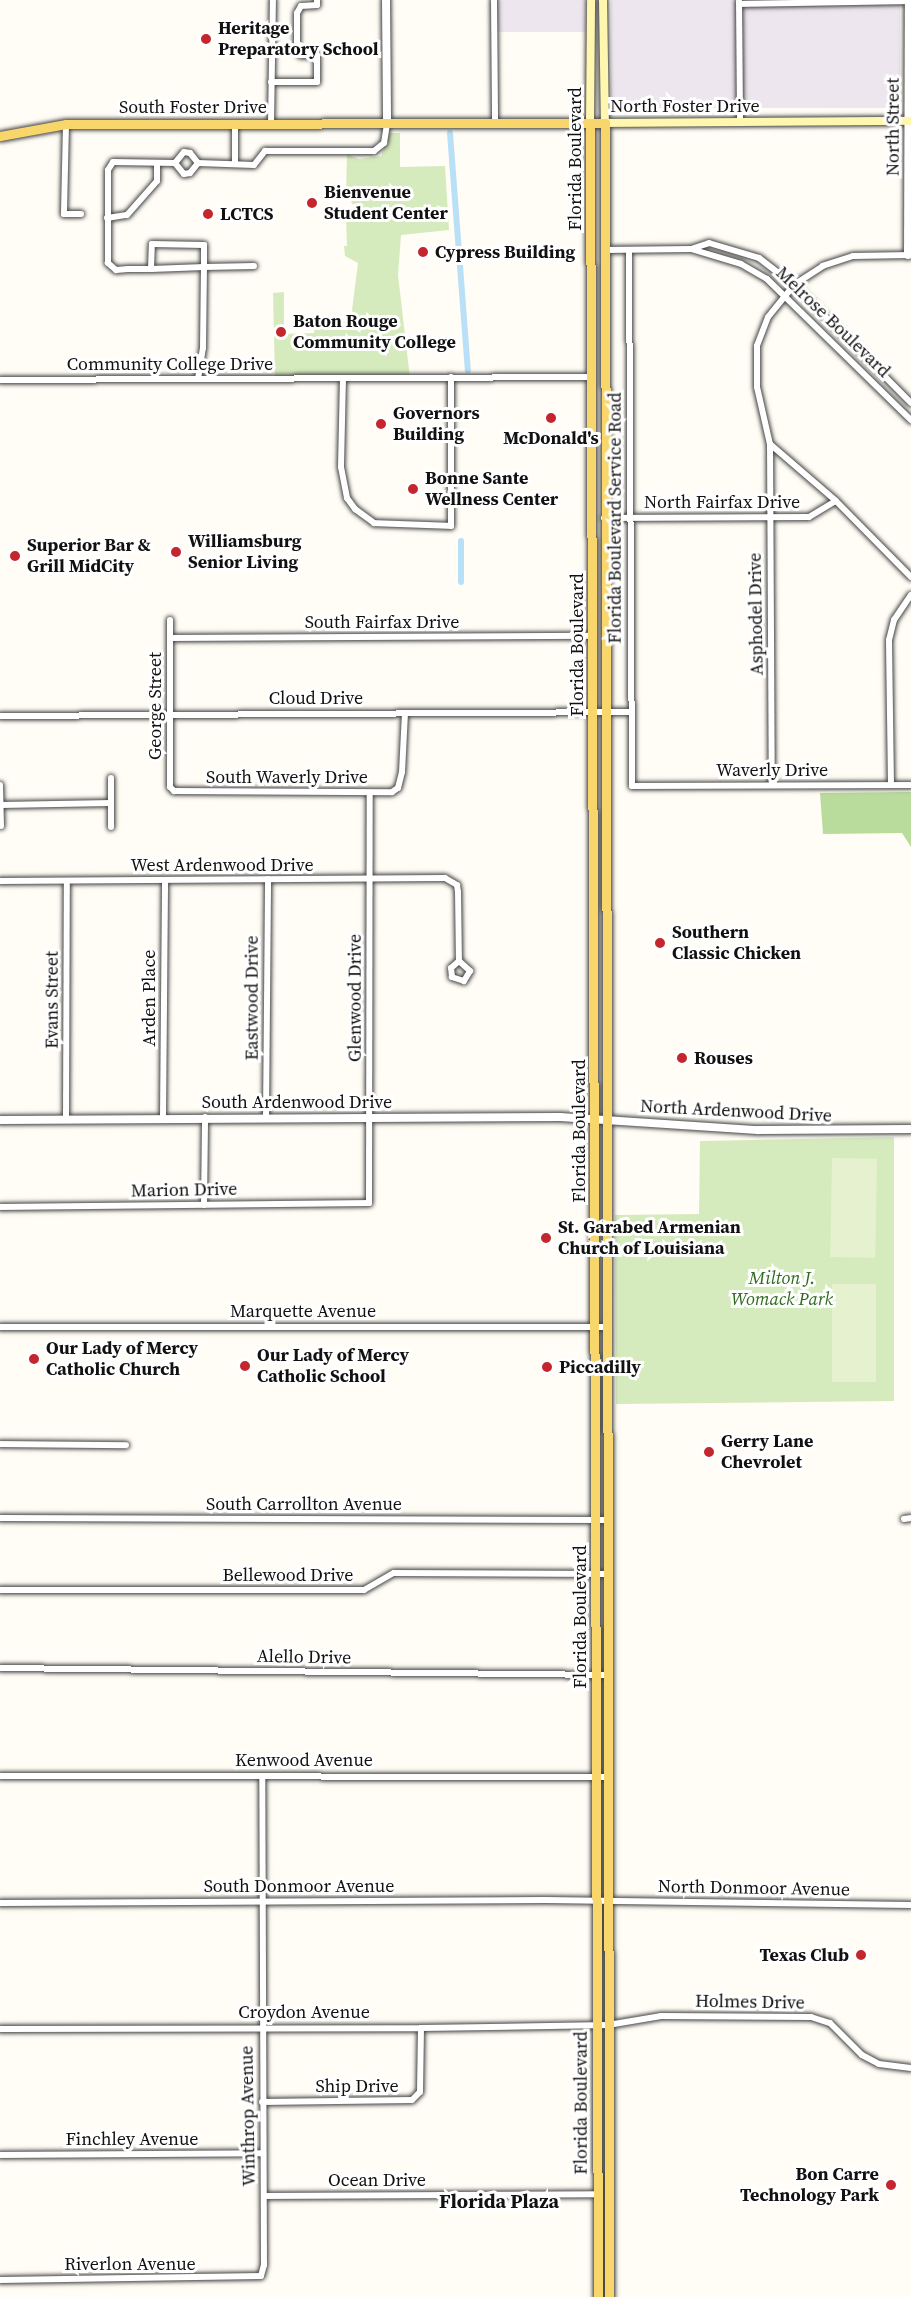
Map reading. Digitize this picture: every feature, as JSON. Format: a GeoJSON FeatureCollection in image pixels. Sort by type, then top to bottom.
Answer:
{"type":"FeatureCollection","features":[{"type":"Feature","properties":{"kind":"main road","name":"Florida Boulevard"},"geometry":{"type":"LineString","coordinates":[[591,0],[598,2297]]}},
{"type":"Feature","properties":{"kind":"main road","name":"Florida Boulevard"},"geometry":{"type":"LineString","coordinates":[[603,0],[609,2297]]}},
{"type":"Feature","properties":{"kind":"main road","name":"North Foster Drive"},"geometry":{"type":"LineString","coordinates":[[387,123],[910,121]]}},
{"type":"Feature","properties":{"kind":"main road","name":"South Foster Drive"},"geometry":{"type":"LineString","coordinates":[[2,134],[66,124],[387,123]]}},
{"type":"Feature","properties":{"kind":"main road"},"geometry":{"type":"LineString","coordinates":[[593,422],[604,422]]}},
{"type":"Feature","properties":{"kind":"main road"},"geometry":{"type":"LineString","coordinates":[[594,559],[604,559]]}},
{"type":"Feature","properties":{"kind":"main road"},"geometry":{"type":"LineString","coordinates":[[594,984],[605,984]]}},
{"type":"Feature","properties":{"kind":"main road"},"geometry":{"type":"LineString","coordinates":[[596,1393],[606,1393]]}},
{"type":"Feature","properties":{"kind":"main road"},"geometry":{"type":"LineString","coordinates":[[597,1923],[603,1925],[608,1954]]}},
{"type":"Feature","properties":{"kind":"main road"},"geometry":{"type":"LineString","coordinates":[[598,2276],[609,2276]]}},
{"type":"Feature","properties":{"kind":"street"},"geometry":{"type":"LineString","coordinates":[[270,124],[273,0]]}},
{"type":"Feature","properties":{"kind":"street"},"geometry":{"type":"LineString","coordinates":[[271,82],[317,82],[317,55],[301,55],[297,50],[297,13],[301,6],[317,4],[317,0]]}},
{"type":"Feature","properties":{"kind":"street"},"geometry":{"type":"LineString","coordinates":[[175,163],[183,152],[190,153],[198,163],[254,165],[265,151],[374,151],[384,143],[387,123],[386,0]]}},
{"type":"Feature","properties":{"kind":"street"},"geometry":{"type":"LineString","coordinates":[[494,0],[495,123]]}},
{"type":"Feature","properties":{"kind":"street"},"geometry":{"type":"LineString","coordinates":[[740,121],[739,2],[909,1]]}},
{"type":"Feature","properties":{"kind":"street","name":"North Street"},"geometry":{"type":"LineString","coordinates":[[909,1],[910,255]]}},
{"type":"Feature","properties":{"kind":"street"},"geometry":{"type":"LineString","coordinates":[[235,123],[235,164]]}},
{"type":"Feature","properties":{"kind":"street"},"geometry":{"type":"LineString","coordinates":[[66,124],[64,214],[81,214]]}},
{"type":"Feature","properties":{"kind":"street"},"geometry":{"type":"LineString","coordinates":[[175,163],[114,162],[108,170],[108,264],[116,270],[254,266]]}},
{"type":"Feature","properties":{"kind":"street"},"geometry":{"type":"LineString","coordinates":[[107,218],[127,215],[157,181],[157,163]]}},
{"type":"Feature","properties":{"kind":"street"},"geometry":{"type":"LineString","coordinates":[[175,163],[184,174],[190,173],[198,163]]}},
{"type":"Feature","properties":{"kind":"street","name":"Melrose Boulevard"},"geometry":{"type":"LineString","coordinates":[[604,250],[691,249],[709,243],[745,251],[771,265],[794,285],[911,403]]}},
{"type":"Feature","properties":{"kind":"street"},"geometry":{"type":"LineString","coordinates":[[152,269],[152,244],[204,245],[203,348],[198,379]]}},
{"type":"Feature","properties":{"kind":"street","name":"Melrose Boulevard"},"geometry":{"type":"LineString","coordinates":[[691,249],[753,268],[785,293],[911,420]]}},
{"type":"Feature","properties":{"kind":"street","name":"Florida Boulevard Service Road"},"geometry":{"type":"LineString","coordinates":[[629,250],[632,786]]}},
{"type":"Feature","properties":{"kind":"street","name":"Asphodel Drive"},"geometry":{"type":"LineString","coordinates":[[772,784],[770,444],[757,387],[757,346],[768,317],[785,293],[823,266],[853,256],[910,255]]}},
{"type":"Feature","properties":{"kind":"street","name":"Community College Drive"},"geometry":{"type":"LineString","coordinates":[[0,380],[593,377]]}},
{"type":"Feature","properties":{"kind":"street"},"geometry":{"type":"LineString","coordinates":[[343,378],[341,467],[348,498],[355,508],[374,523],[451,526],[451,378]]}},
{"type":"Feature","properties":{"kind":"street"},"geometry":{"type":"LineString","coordinates":[[770,444],[836,501],[911,577]]}},
{"type":"Feature","properties":{"kind":"street","name":"North Fairfax Drive"},"geometry":{"type":"LineString","coordinates":[[604,518],[809,517],[836,501]]}},
{"type":"Feature","properties":{"kind":"street"},"geometry":{"type":"LineString","coordinates":[[891,785],[889,640],[894,620],[911,595]]}},
{"type":"Feature","properties":{"kind":"street","name":"George Street"},"geometry":{"type":"LineString","coordinates":[[170,620],[170,787],[174,791]]}},
{"type":"Feature","properties":{"kind":"street","name":"South Fairfax Drive"},"geometry":{"type":"LineString","coordinates":[[170,638],[594,636]]}},
{"type":"Feature","properties":{"kind":"street","name":"Cloud Drive"},"geometry":{"type":"LineString","coordinates":[[0,716],[631,712]]}},
{"type":"Feature","properties":{"kind":"street","name":"South Waverly Drive"},"geometry":{"type":"LineString","coordinates":[[174,791],[392,792],[398,788],[405,713]]}},
{"type":"Feature","properties":{"kind":"street"},"geometry":{"type":"LineString","coordinates":[[111,778],[111,827]]}},
{"type":"Feature","properties":{"kind":"street"},"geometry":{"type":"LineString","coordinates":[[0,785],[1,826]]}},
{"type":"Feature","properties":{"kind":"street","name":"Waverly Drive"},"geometry":{"type":"LineString","coordinates":[[632,786],[911,785]]}},
{"type":"Feature","properties":{"kind":"street","name":"Glenwood Drive"},"geometry":{"type":"LineString","coordinates":[[369,1203],[370,792]]}},
{"type":"Feature","properties":{"kind":"street"},"geometry":{"type":"LineString","coordinates":[[1,805],[111,803]]}},
{"type":"Feature","properties":{"kind":"street","name":"West Ardenwood Drive"},"geometry":{"type":"LineString","coordinates":[[0,881],[445,878],[456,885],[458,892],[459,961]]}},
{"type":"Feature","properties":{"kind":"street","name":"Eastwood Drive"},"geometry":{"type":"LineString","coordinates":[[266,1117],[268,879]]}},
{"type":"Feature","properties":{"kind":"street","name":"Arden Place"},"geometry":{"type":"LineString","coordinates":[[164,1117],[165,880]]}},
{"type":"Feature","properties":{"kind":"street","name":"Evans Street"},"geometry":{"type":"LineString","coordinates":[[66,1119],[67,881]]}},
{"type":"Feature","properties":{"kind":"street","name":"South Ardenwood Drive"},"geometry":{"type":"LineString","coordinates":[[0,1120],[370,1116],[595,1118]]}},
{"type":"Feature","properties":{"kind":"street"},"geometry":{"type":"LineString","coordinates":[[204,1205],[205,1118]]}},
{"type":"Feature","properties":{"kind":"street","name":"North Ardenwood Drive"},"geometry":{"type":"LineString","coordinates":[[595,1118],[758,1130],[911,1129]]}},
{"type":"Feature","properties":{"kind":"street","name":"Marion Drive"},"geometry":{"type":"LineString","coordinates":[[0,1207],[369,1203]]}},
{"type":"Feature","properties":{"kind":"street","name":"Marquette Avenue"},"geometry":{"type":"LineString","coordinates":[[0,1327],[606,1326]]}},
{"type":"Feature","properties":{"kind":"street"},"geometry":{"type":"LineString","coordinates":[[0,1444],[126,1445]]}},
{"type":"Feature","properties":{"kind":"street","name":"South Carrollton Avenue"},"geometry":{"type":"LineString","coordinates":[[0,1518],[607,1520]]}},
{"type":"Feature","properties":{"kind":"street"},"geometry":{"type":"LineString","coordinates":[[903,1520],[911,1518]]}},
{"type":"Feature","properties":{"kind":"street","name":"Bellewood Drive"},"geometry":{"type":"LineString","coordinates":[[0,1590],[364,1590],[394,1573],[607,1574]]}},
{"type":"Feature","properties":{"kind":"street","name":"Alello Drive"},"geometry":{"type":"LineString","coordinates":[[0,1668],[607,1675]]}},
{"type":"Feature","properties":{"kind":"street","name":"Kenwood Avenue"},"geometry":{"type":"LineString","coordinates":[[0,1776],[597,1775],[608,1777]]}},
{"type":"Feature","properties":{"kind":"street","name":"Winthrop Avenue"},"geometry":{"type":"LineString","coordinates":[[261,2276],[264,2265],[262,1776]]}},
{"type":"Feature","properties":{"kind":"street","name":"North Donmoor Avenue"},"geometry":{"type":"LineString","coordinates":[[597,1900],[911,1905]]}},
{"type":"Feature","properties":{"kind":"street","name":"South Donmoor Avenue"},"geometry":{"type":"LineString","coordinates":[[0,1903],[597,1900]]}},
{"type":"Feature","properties":{"kind":"street","name":"Holmes Drive"},"geometry":{"type":"LineString","coordinates":[[608,2025],[661,2016],[811,2017],[830,2023],[862,2055],[879,2064],[911,2068]]}},
{"type":"Feature","properties":{"kind":"street","name":"Croydon Avenue"},"geometry":{"type":"LineString","coordinates":[[0,2029],[608,2025]]}},
{"type":"Feature","properties":{"kind":"street","name":"Ship Drive"},"geometry":{"type":"LineString","coordinates":[[262,2102],[412,2100],[420,2092],[421,2028]]}},
{"type":"Feature","properties":{"kind":"street","name":"Finchley Avenue"},"geometry":{"type":"LineString","coordinates":[[0,2155],[263,2153]]}},
{"type":"Feature","properties":{"kind":"street","name":"Ocean Drive"},"geometry":{"type":"LineString","coordinates":[[264,2196],[598,2194]]}},
{"type":"Feature","properties":{"kind":"street","name":"Riverlon Avenue"},"geometry":{"type":"LineString","coordinates":[[0,2280],[261,2276]]}},
{"type":"Feature","properties":{"kind":"shaded area"},"geometry":{"type":"Polygon","coordinates":[[[496,0],[585,0],[585,32],[496,32],[496,0]]]}},
{"type":"Feature","properties":{"kind":"shaded area"},"geometry":{"type":"Polygon","coordinates":[[[611,0],[900,0],[900,108],[611,108],[611,0]]]}},
{"type":"Feature","properties":{"kind":"green space"},"geometry":{"type":"Polygon","coordinates":[[[390,133],[400,133],[400,167],[445,166],[449,230],[401,235],[398,275],[410,378],[275,378],[273,293],[284,292],[284,334],[314,333],[315,327],[356,320],[352,310],[358,263],[345,256],[344,246],[347,246],[346,217],[354,206],[346,194],[347,154],[359,159],[381,156],[390,133]]]}},
{"type":"Feature","properties":{"kind":"green space"},"geometry":{"type":"Polygon","coordinates":[[[911,792],[911,847],[902,833],[823,834],[820,793],[911,792]]]}},
{"type":"Feature","properties":{"kind":"green space","name":"Milton J. Womack Park"},"geometry":{"type":"Polygon","coordinates":[[[894,1137],[894,1401],[616,1404],[615,1215],[699,1214],[700,1141],[894,1137]]]}},
{"type":"Feature","properties":{"kind":"green space"},"geometry":{"type":"Polygon","coordinates":[[[832,1158],[877,1159],[875,1258],[830,1257],[832,1158]]]}},
{"type":"Feature","properties":{"kind":"green space"},"geometry":{"type":"Polygon","coordinates":[[[832,1284],[876,1284],[876,1382],[832,1382],[832,1284]]]}},
{"type":"Feature","properties":{"kind":"waterway"},"geometry":{"type":"LineString","coordinates":[[450,133],[468,370]]}},
{"type":"Feature","properties":{"kind":"waterway"},"geometry":{"type":"LineString","coordinates":[[461,541],[461,582]]}},
{"type":"Feature","properties":{"kind":"place","name":"Heritage Preparatory School"},"geometry":{"type":"Point","coordinates":[206,39]}},
{"type":"Feature","properties":{"kind":"place","name":"Bienvenue Student Center"},"geometry":{"type":"Point","coordinates":[312,203]}},
{"type":"Feature","properties":{"kind":"place","name":"LCTCS"},"geometry":{"type":"Point","coordinates":[208,214]}},
{"type":"Feature","properties":{"kind":"place","name":"Cypress Building"},"geometry":{"type":"Point","coordinates":[423,252]}},
{"type":"Feature","properties":{"kind":"place","name":"Baton Rouge Community College"},"geometry":{"type":"Point","coordinates":[281,332]}},
{"type":"Feature","properties":{"kind":"place","name":"McDonald's"},"geometry":{"type":"Point","coordinates":[551,418]}},
{"type":"Feature","properties":{"kind":"place","name":"Governors Building"},"geometry":{"type":"Point","coordinates":[381,424]}},
{"type":"Feature","properties":{"kind":"place","name":"Bonne Sante Wellness Center"},"geometry":{"type":"Point","coordinates":[413,489]}},
{"type":"Feature","properties":{"kind":"place","name":"Williamsburg Senior Living"},"geometry":{"type":"Point","coordinates":[176,552]}},
{"type":"Feature","properties":{"kind":"place","name":"Superior Bar & Grill MidCity"},"geometry":{"type":"Point","coordinates":[15,556]}},
{"type":"Feature","properties":{"kind":"place","name":"Southern Classic Chicken"},"geometry":{"type":"Point","coordinates":[660,943]}},
{"type":"Feature","properties":{"kind":"place","name":"Rouses"},"geometry":{"type":"Point","coordinates":[682,1058]}},
{"type":"Feature","properties":{"kind":"place","name":"St. Garabed Armenian Church of Louisiana"},"geometry":{"type":"Point","coordinates":[546,1238]}},
{"type":"Feature","properties":{"kind":"place","name":"Our Lady of Mercy Catholic Church"},"geometry":{"type":"Point","coordinates":[34,1359]}},
{"type":"Feature","properties":{"kind":"place","name":"Our Lady of Mercy Catholic School"},"geometry":{"type":"Point","coordinates":[245,1366]}},
{"type":"Feature","properties":{"kind":"place","name":"Piccadilly"},"geometry":{"type":"Point","coordinates":[547,1367]}},
{"type":"Feature","properties":{"kind":"place","name":"Gerry Lane Chevrolet"},"geometry":{"type":"Point","coordinates":[709,1452]}},
{"type":"Feature","properties":{"kind":"place","name":"Texas Club"},"geometry":{"type":"Point","coordinates":[861,1955]}},
{"type":"Feature","properties":{"kind":"place","name":"Bon Carre Technology Park"},"geometry":{"type":"Point","coordinates":[891,2185]}},
{"type":"Feature","properties":{"kind":"district","name":"Florida Plaza"},"geometry":{"type":"Point","coordinates":[499,2201]}}]}
